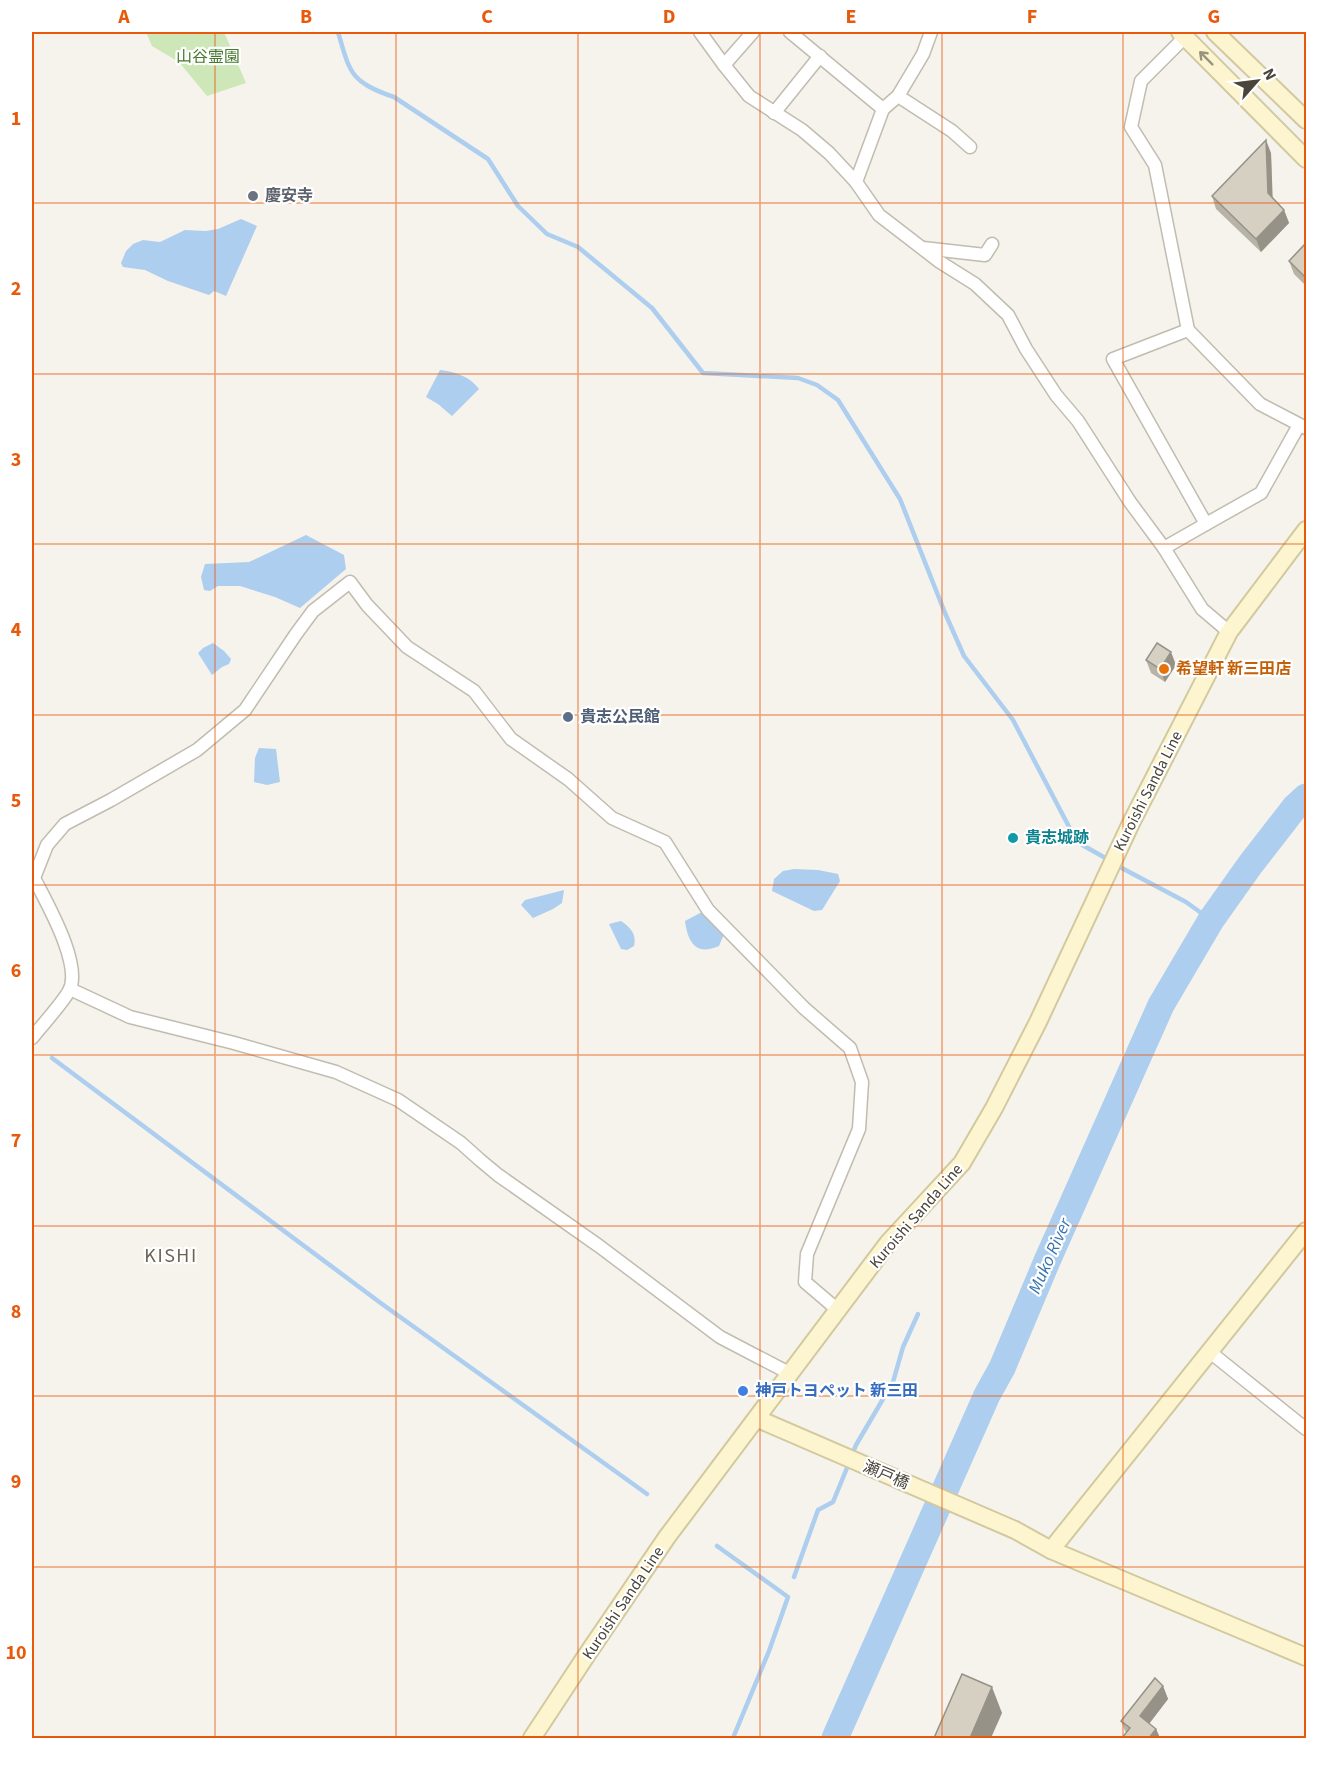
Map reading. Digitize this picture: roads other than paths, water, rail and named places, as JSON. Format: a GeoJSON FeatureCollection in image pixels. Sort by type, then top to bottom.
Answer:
{"type":"FeatureCollection","features":[{"type":"Feature","properties":{"kind":"main road"},"geometry":{"type":"LineString","coordinates":[[1215,32],[1306,120]]}},
{"type":"Feature","properties":{"kind":"main road"},"geometry":{"type":"LineString","coordinates":[[1183,34],[1306,159]]}},
{"type":"Feature","properties":{"kind":"main road","name":"Kuroishi Sanda Line"},"geometry":{"type":"LineString","coordinates":[[532,1738],[668,1537],[888,1243],[962,1163],[994,1108],[1038,1022],[1118,850],[1229,632],[1306,530]]}},
{"type":"Feature","properties":{"kind":"main road"},"geometry":{"type":"LineString","coordinates":[[1051,1550],[1306,1231]]}},
{"type":"Feature","properties":{"kind":"main road","name":"瀬戸橋"},"geometry":{"type":"LineString","coordinates":[[758,1419],[1016,1530],[1051,1550],[1306,1657]]}},
{"type":"Feature","properties":{"kind":"street"},"geometry":{"type":"LineString","coordinates":[[700,32],[749,96],[802,130],[829,153],[856,182],[879,215],[940,262],[975,284],[1008,315],[1026,350],[1164,548],[1202,609],[1229,632]]}},
{"type":"Feature","properties":{"kind":"street"},"geometry":{"type":"LineString","coordinates":[[724,65],[753,32]]}},
{"type":"Feature","properties":{"kind":"street"},"geometry":{"type":"LineString","coordinates":[[790,32],[882,109]]}},
{"type":"Feature","properties":{"kind":"street"},"geometry":{"type":"LineString","coordinates":[[856,182],[882,109],[898,96],[923,54],[931,32]]}},
{"type":"Feature","properties":{"kind":"street"},"geometry":{"type":"LineString","coordinates":[[1164,548],[1262,493],[1303,426],[1260,404],[1188,330],[1155,165],[1131,127],[1141,81],[1183,34]]}},
{"type":"Feature","properties":{"kind":"street"},"geometry":{"type":"LineString","coordinates":[[774,113],[820,56]]}},
{"type":"Feature","properties":{"kind":"street"},"geometry":{"type":"LineString","coordinates":[[898,96],[952,131],[970,147]]}},
{"type":"Feature","properties":{"kind":"street"},"geometry":{"type":"LineString","coordinates":[[921,247],[985,255],[992,243]]}},
{"type":"Feature","properties":{"kind":"street"},"geometry":{"type":"LineString","coordinates":[[1188,330],[1113,359],[1206,524]]}},
{"type":"Feature","properties":{"kind":"street"},"geometry":{"type":"LineString","coordinates":[[32,1038],[70,989],[72,966],[60,930],[34,878],[47,845],[65,824],[197,750],[245,710],[313,611],[350,582],[367,605],[407,647],[474,692],[511,739],[568,779],[612,818],[665,842],[708,910],[804,1008],[850,1048],[862,1082],[859,1129],[807,1254],[805,1282],[839,1311]]}},
{"type":"Feature","properties":{"kind":"street"},"geometry":{"type":"LineString","coordinates":[[70,989],[130,1017],[336,1072],[398,1100],[461,1143],[498,1175],[599,1246],[720,1337],[791,1374]]}},
{"type":"Feature","properties":{"kind":"street"},"geometry":{"type":"LineString","coordinates":[[1210,1352],[1306,1430]]}},
{"type":"Feature","properties":{"kind":"water"},"geometry":{"type":"Polygon","coordinates":[[[241,219],[257,226],[226,296],[214,291],[209,295],[168,281],[145,270],[123,267],[121,263],[126,251],[133,244],[143,240],[160,242],[185,230],[218,229],[241,219]]]}},
{"type":"Feature","properties":{"kind":"water"},"geometry":{"type":"Polygon","coordinates":[[[440,370],[462,375],[479,389],[452,416],[426,397],[440,370]]]}},
{"type":"Feature","properties":{"kind":"water"},"geometry":{"type":"Polygon","coordinates":[[[306,535],[344,555],[346,569],[300,608],[240,586],[218,586],[210,591],[204,590],[201,577],[205,564],[249,562],[306,535]]]}},
{"type":"Feature","properties":{"kind":"water"},"geometry":{"type":"Polygon","coordinates":[[[213,643],[231,659],[229,664],[212,675],[198,653],[213,643]]]}},
{"type":"Feature","properties":{"kind":"water"},"geometry":{"type":"Polygon","coordinates":[[[259,748],[276,749],[280,782],[267,785],[254,782],[255,758],[259,748]]]}},
{"type":"Feature","properties":{"kind":"water"},"geometry":{"type":"Polygon","coordinates":[[[794,869],[838,874],[840,881],[822,910],[814,911],[772,891],[774,879],[783,871],[794,869]]]}},
{"type":"Feature","properties":{"kind":"water"},"geometry":{"type":"Polygon","coordinates":[[[564,890],[562,903],[533,918],[521,905],[525,900],[564,890]]]}},
{"type":"Feature","properties":{"kind":"water"},"geometry":{"type":"Polygon","coordinates":[[[702,912],[724,934],[719,946],[711,949],[699,948],[688,936],[685,921],[702,912]]]}},
{"type":"Feature","properties":{"kind":"water"},"geometry":{"type":"Polygon","coordinates":[[[621,921],[634,934],[634,946],[627,950],[621,949],[609,924],[621,921]]]}},
{"type":"Feature","properties":{"kind":"waterway"},"geometry":{"type":"LineString","coordinates":[[338,32],[349,67],[360,81],[379,92],[394,97],[488,159],[518,206],[547,234],[578,247],[652,308],[703,373],[798,378],[817,385],[838,400],[900,499],[964,656],[1013,720],[1077,842],[1109,860]]}},
{"type":"Feature","properties":{"kind":"waterway","name":"Muko River"},"geometry":{"type":"LineString","coordinates":[[835,1738],[987,1395],[1002,1368],[1161,1005],[1211,920],[1250,865],[1295,807],[1306,797]]}},
{"type":"Feature","properties":{"kind":"waterway"},"geometry":{"type":"LineString","coordinates":[[1116,865],[1186,902],[1211,920]]}},
{"type":"Feature","properties":{"kind":"waterway"},"geometry":{"type":"LineString","coordinates":[[52,1058],[382,1304],[647,1494]]}},
{"type":"Feature","properties":{"kind":"waterway"},"geometry":{"type":"LineString","coordinates":[[852,1455],[893,1382],[903,1347],[918,1314]]}},
{"type":"Feature","properties":{"kind":"waterway"},"geometry":{"type":"LineString","coordinates":[[794,1577],[818,1510],[833,1502],[849,1463]]}},
{"type":"Feature","properties":{"kind":"waterway"},"geometry":{"type":"LineString","coordinates":[[717,1546],[788,1597],[769,1651],[733,1738]]}},
{"type":"Feature","properties":{"kind":"place","name":"慶安寺"},"geometry":{"type":"Point","coordinates":[253,196]}},
{"type":"Feature","properties":{"kind":"place","name":"希望軒 新三田店"},"geometry":{"type":"Point","coordinates":[1164,669]}},
{"type":"Feature","properties":{"kind":"place","name":"貴志公民館"},"geometry":{"type":"Point","coordinates":[568,717]}},
{"type":"Feature","properties":{"kind":"place","name":"貴志城跡"},"geometry":{"type":"Point","coordinates":[1013,838]}},
{"type":"Feature","properties":{"kind":"place","name":"神戸トヨペット 新三田"},"geometry":{"type":"Point","coordinates":[743,1391]}},
{"type":"Feature","properties":{"kind":"district","name":"KISHI"},"geometry":{"type":"Point","coordinates":[171,1256]}},
{"type":"Feature","properties":{"kind":"park label","name":"山谷霊園"},"geometry":{"type":"Point","coordinates":[208,57]}}]}
